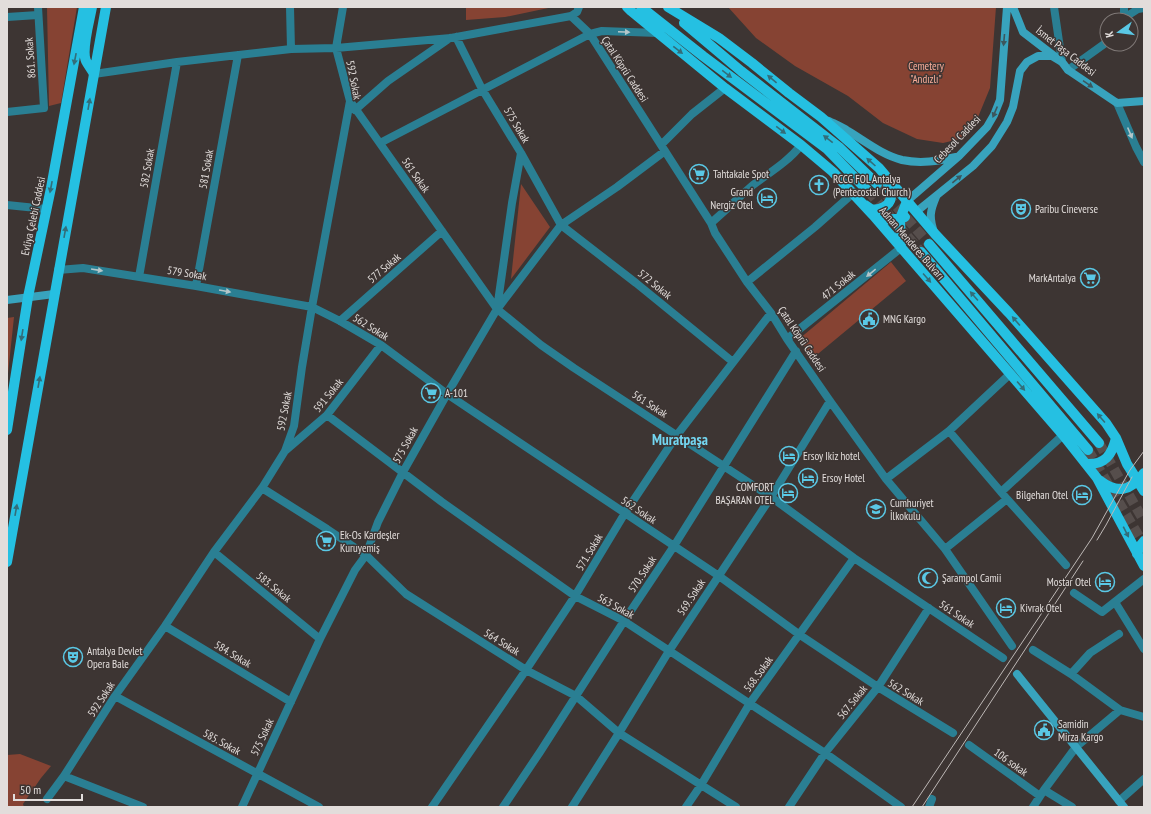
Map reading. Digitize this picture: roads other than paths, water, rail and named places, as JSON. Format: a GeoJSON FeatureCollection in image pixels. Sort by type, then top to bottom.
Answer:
{"type":"FeatureCollection","features":[{"type":"Feature","properties":{"kind":"main road","name":"Evliya Çelebi Caddesi"},"geometry":{"type":"LineString","coordinates":[[7,430],[9,402],[28,297],[84,7]]}},
{"type":"Feature","properties":{"kind":"main road"},"geometry":{"type":"LineString","coordinates":[[92,7],[84,55],[94,74]]}},
{"type":"Feature","properties":{"kind":"main road"},"geometry":{"type":"LineString","coordinates":[[7,562],[106,7]]}},
{"type":"Feature","properties":{"kind":"main road","name":"Adnan Menderes Bulvarı"},"geometry":{"type":"LineString","coordinates":[[627,7],[725,88],[801,145],[833,172],[863,204],[1063,435],[1086,464],[1108,498],[1144,566]]}},
{"type":"Feature","properties":{"kind":"main road"},"geometry":{"type":"LineString","coordinates":[[641,7],[703,56],[827,149],[868,191]]}},
{"type":"Feature","properties":{"kind":"main road"},"geometry":{"type":"LineString","coordinates":[[667,7],[742,71],[840,148],[878,184]]}},
{"type":"Feature","properties":{"kind":"main road","name":"Adnan Menderes Bulvarı"},"geometry":{"type":"LineString","coordinates":[[667,7],[719,38],[752,63],[821,117],[879,168],[935,234],[1009,313],[1106,423],[1116,438],[1126,464],[1141,477],[1144,491]]}},
{"type":"Feature","properties":{"kind":"main road","name":"Cebesol Caddesi"},"geometry":{"type":"LineString","coordinates":[[907,201],[959,156],[987,127],[994,115],[1000,100],[1008,7]]}},
{"type":"Feature","properties":{"kind":"main road","name":"İsmet Paşa Caddesi"},"geometry":{"type":"LineString","coordinates":[[1013,7],[1023,32],[1062,62],[1068,70],[1117,103]]}},
{"type":"Feature","properties":{"kind":"main road"},"geometry":{"type":"LineString","coordinates":[[873,215],[888,220],[900,219],[916,212],[974,166],[992,146],[1007,122],[1013,107],[1020,71],[1028,62],[1038,56],[1052,56],[1062,62]]}},
{"type":"Feature","properties":{"kind":"main road"},"geometry":{"type":"LineString","coordinates":[[1117,103],[1144,101]]}},
{"type":"Feature","properties":{"kind":"main road"},"geometry":{"type":"LineString","coordinates":[[821,117],[847,130],[879,150],[901,160],[938,162],[959,156]]}},
{"type":"Feature","properties":{"kind":"main road"},"geometry":{"type":"LineString","coordinates":[[863,204],[876,209],[886,206],[891,196],[885,176]]}},
{"type":"Feature","properties":{"kind":"main road"},"geometry":{"type":"LineString","coordinates":[[935,234],[930,214],[936,195]]}},
{"type":"Feature","properties":{"kind":"main road"},"geometry":{"type":"LineString","coordinates":[[901,248],[900,219],[907,201]]}},
{"type":"Feature","properties":{"kind":"main road","name":"Adnan Menderes Bulvarı"},"geometry":{"type":"LineString","coordinates":[[929,244],[1099,443]]}},
{"type":"Feature","properties":{"kind":"main road","name":"Adnan Menderes Bulvarı"},"geometry":{"type":"LineString","coordinates":[[921,252],[1088,450]]}},
{"type":"Feature","properties":{"kind":"main road"},"geometry":{"type":"LineString","coordinates":[[7,300],[54,294]]}},
{"type":"Feature","properties":{"kind":"main road"},"geometry":{"type":"LineString","coordinates":[[1086,464],[1099,463],[1105,459],[1114,449],[1116,438]]}},
{"type":"Feature","properties":{"kind":"main road"},"geometry":{"type":"LineString","coordinates":[[1096,478],[1107,487],[1115,489],[1127,488],[1135,484],[1141,477]]}},
{"type":"Feature","properties":{"kind":"main road"},"geometry":{"type":"LineString","coordinates":[[1137,554],[1144,541]]}},
{"type":"Feature","properties":{"kind":"main road"},"geometry":{"type":"LineString","coordinates":[[1017,674],[1121,804]]}},
{"type":"Feature","properties":{"kind":"street"},"geometry":{"type":"LineString","coordinates":[[290,7],[291,49]]}},
{"type":"Feature","properties":{"kind":"street","name":"592 Sokak"},"geometry":{"type":"LineString","coordinates":[[47,799],[64,776],[115,696],[165,626],[214,552],[262,488],[285,451],[294,426],[312,307],[350,102],[336,48],[343,7]]}},
{"type":"Feature","properties":{"kind":"street"},"geometry":{"type":"LineString","coordinates":[[94,74],[177,62],[291,49],[336,48],[453,37],[571,16],[577,12],[579,7]]}},
{"type":"Feature","properties":{"kind":"street"},"geometry":{"type":"LineString","coordinates":[[1054,7],[1062,62]]}},
{"type":"Feature","properties":{"kind":"street"},"geometry":{"type":"LineString","coordinates":[[1135,12],[1144,8]]}},
{"type":"Feature","properties":{"kind":"street"},"geometry":{"type":"LineString","coordinates":[[7,17],[38,11]]}},
{"type":"Feature","properties":{"kind":"street","name":"861. Sokak"},"geometry":{"type":"LineString","coordinates":[[7,112],[44,108],[38,11]]}},
{"type":"Feature","properties":{"kind":"street","name":"Çatal Köprü Caddesi"},"geometry":{"type":"LineString","coordinates":[[571,16],[590,34],[711,223],[715,233],[747,282],[771,313],[787,340],[886,479],[945,549],[1012,646]]}},
{"type":"Feature","properties":{"kind":"street"},"geometry":{"type":"LineString","coordinates":[[380,143],[590,34],[602,31],[658,34]]}},
{"type":"Feature","properties":{"kind":"street"},"geometry":{"type":"LineString","coordinates":[[355,110],[388,81],[453,37]]}},
{"type":"Feature","properties":{"kind":"street","name":"575 Sokak"},"geometry":{"type":"LineString","coordinates":[[242,807],[320,639],[355,570],[366,555],[378,522],[403,472],[497,309],[512,203],[521,153],[482,89],[453,37]]}},
{"type":"Feature","properties":{"kind":"street"},"geometry":{"type":"LineString","coordinates":[[1068,70],[1099,48]]}},
{"type":"Feature","properties":{"kind":"street","name":"581 Sokak"},"geometry":{"type":"LineString","coordinates":[[196,286],[238,56]]}},
{"type":"Feature","properties":{"kind":"street","name":"582 Sokak"},"geometry":{"type":"LineString","coordinates":[[139,276],[177,62]]}},
{"type":"Feature","properties":{"kind":"street"},"geometry":{"type":"LineString","coordinates":[[497,309],[561,225],[617,186],[663,148],[692,114],[725,88]]}},
{"type":"Feature","properties":{"kind":"street","name":"561 Sokak"},"geometry":{"type":"LineString","coordinates":[[350,102],[497,309],[541,345],[574,368],[771,497],[854,558],[1003,658]]}},
{"type":"Feature","properties":{"kind":"street"},"geometry":{"type":"LineString","coordinates":[[1117,103],[1144,162]]}},
{"type":"Feature","properties":{"kind":"street"},"geometry":{"type":"LineString","coordinates":[[711,223],[801,145]]}},
{"type":"Feature","properties":{"kind":"street"},"geometry":{"type":"LineString","coordinates":[[521,153],[561,225]]}},
{"type":"Feature","properties":{"kind":"street"},"geometry":{"type":"LineString","coordinates":[[747,282],[815,227],[850,196]]}},
{"type":"Feature","properties":{"kind":"street"},"geometry":{"type":"LineString","coordinates":[[7,205],[46,209]]}},
{"type":"Feature","properties":{"kind":"street","name":"572 Sokak"},"geometry":{"type":"LineString","coordinates":[[561,225],[733,362]]}},
{"type":"Feature","properties":{"kind":"street","name":"577 Sokak"},"geometry":{"type":"LineString","coordinates":[[340,320],[442,231]]}},
{"type":"Feature","properties":{"kind":"street","name":"471 Sokak"},"geometry":{"type":"LineString","coordinates":[[787,340],[901,248]]}},
{"type":"Feature","properties":{"kind":"street","name":"579 Sokak"},"geometry":{"type":"LineString","coordinates":[[58,270],[83,268],[139,276],[312,307]]}},
{"type":"Feature","properties":{"kind":"street","name":"562 Sokak"},"geometry":{"type":"LineString","coordinates":[[312,307],[340,320],[381,345],[447,394],[719,576],[800,635],[878,687],[953,732]]}},
{"type":"Feature","properties":{"kind":"street","name":"571. Sokak"},"geometry":{"type":"LineString","coordinates":[[432,807],[575,596],[625,513],[677,435],[771,313]]}},
{"type":"Feature","properties":{"kind":"street","name":"591 Sokak"},"geometry":{"type":"LineString","coordinates":[[285,451],[327,415],[381,345]]}},
{"type":"Feature","properties":{"kind":"street","name":"570. Sokak"},"geometry":{"type":"LineString","coordinates":[[502,807],[540,752],[674,546],[796,351]]}},
{"type":"Feature","properties":{"kind":"street"},"geometry":{"type":"LineString","coordinates":[[886,479],[949,431],[1010,374]]}},
{"type":"Feature","properties":{"kind":"street","name":"569. Sokak"},"geometry":{"type":"LineString","coordinates":[[573,807],[669,651],[771,497],[830,401]]}},
{"type":"Feature","properties":{"kind":"street","name":"563 Sokak"},"geometry":{"type":"LineString","coordinates":[[327,415],[442,502],[575,596],[624,621],[825,753],[901,807]]}},
{"type":"Feature","properties":{"kind":"street"},"geometry":{"type":"LineString","coordinates":[[949,431],[1006,499],[1066,564]]}},
{"type":"Feature","properties":{"kind":"street"},"geometry":{"type":"LineString","coordinates":[[1001,492],[1063,435]]}},
{"type":"Feature","properties":{"kind":"street","name":"564 Sokak"},"geometry":{"type":"LineString","coordinates":[[262,488],[366,555],[406,594],[526,670],[576,696],[619,733],[736,807]]}},
{"type":"Feature","properties":{"kind":"street"},"geometry":{"type":"LineString","coordinates":[[945,549],[1006,499]]}},
{"type":"Feature","properties":{"kind":"street","name":"583. Sokak"},"geometry":{"type":"LineString","coordinates":[[214,552],[320,639]]}},
{"type":"Feature","properties":{"kind":"street","name":"568. Sokak"},"geometry":{"type":"LineString","coordinates":[[686,807],[701,785],[750,703],[854,558]]}},
{"type":"Feature","properties":{"kind":"street"},"geometry":{"type":"LineString","coordinates":[[1074,593],[1102,612],[1144,579]]}},
{"type":"Feature","properties":{"kind":"street"},"geometry":{"type":"LineString","coordinates":[[1115,602],[1144,649]]}},
{"type":"Feature","properties":{"kind":"street","name":"567. Sokak"},"geometry":{"type":"LineString","coordinates":[[789,807],[825,753],[878,687],[929,608]]}},
{"type":"Feature","properties":{"kind":"street","name":"584. Sokak"},"geometry":{"type":"LineString","coordinates":[[165,626],[291,702]]}},
{"type":"Feature","properties":{"kind":"street"},"geometry":{"type":"LineString","coordinates":[[1071,674],[1090,653],[1119,634]]}},
{"type":"Feature","properties":{"kind":"street"},"geometry":{"type":"LineString","coordinates":[[1033,650],[1071,674],[1120,710],[1144,717]]}},
{"type":"Feature","properties":{"kind":"street","name":"585. Sokak"},"geometry":{"type":"LineString","coordinates":[[115,696],[319,807]]}},
{"type":"Feature","properties":{"kind":"street"},"geometry":{"type":"LineString","coordinates":[[1033,807],[1076,747],[1120,710]]}},
{"type":"Feature","properties":{"kind":"street","name":"106 sokak"},"geometry":{"type":"LineString","coordinates":[[969,745],[1042,793],[1072,807]]}},
{"type":"Feature","properties":{"kind":"street"},"geometry":{"type":"LineString","coordinates":[[64,776],[143,807]]}},
{"type":"Feature","properties":{"kind":"street"},"geometry":{"type":"LineString","coordinates":[[1121,804],[1144,779]]}},
{"type":"Feature","properties":{"kind":"tunnel"},"geometry":{"type":"LineString","coordinates":[[877,184],[929,244]]}},
{"type":"Feature","properties":{"kind":"tunnel"},"geometry":{"type":"LineString","coordinates":[[868,191],[921,252]]}},
{"type":"Feature","properties":{"kind":"tunnel"},"geometry":{"type":"LineString","coordinates":[[1099,443],[1144,521]]}},
{"type":"Feature","properties":{"kind":"tunnel"},"geometry":{"type":"LineString","coordinates":[[1088,450],[1144,545]]}},
{"type":"Feature","properties":{"kind":"tram line"},"geometry":{"type":"LineString","coordinates":[[912,807],[1092,538],[1130,470],[1144,451]]}},
{"type":"Feature","properties":{"kind":"tram line"},"geometry":{"type":"LineString","coordinates":[[1097,540],[1132,477]]}},
{"type":"Feature","properties":{"kind":"tram line"},"geometry":{"type":"LineString","coordinates":[[922,807],[1083,561]]}},
{"type":"Feature","properties":{"kind":"place","name":"Tahtakale Spot"},"geometry":{"type":"Point","coordinates":[699,174]}},
{"type":"Feature","properties":{"kind":"place","name":"RCCG FOL Antalya (Pentecostal Church)"},"geometry":{"type":"Point","coordinates":[819,185]}},
{"type":"Feature","properties":{"kind":"place","name":"Grand Nergiz Otel"},"geometry":{"type":"Point","coordinates":[767,198]}},
{"type":"Feature","properties":{"kind":"place","name":"Paribu Cineverse"},"geometry":{"type":"Point","coordinates":[1021,209]}},
{"type":"Feature","properties":{"kind":"place","name":"MarkAntalya"},"geometry":{"type":"Point","coordinates":[1090,278]}},
{"type":"Feature","properties":{"kind":"place","name":"MNG Kargo"},"geometry":{"type":"Point","coordinates":[869,319]}},
{"type":"Feature","properties":{"kind":"place","name":"A-101"},"geometry":{"type":"Point","coordinates":[431,393]}},
{"type":"Feature","properties":{"kind":"place","name":"Ersoy Ikiz hotel"},"geometry":{"type":"Point","coordinates":[789,456]}},
{"type":"Feature","properties":{"kind":"place","name":"Ersoy Hotel"},"geometry":{"type":"Point","coordinates":[808,478]}},
{"type":"Feature","properties":{"kind":"place","name":"COMFORT BAŞARAN OTEL"},"geometry":{"type":"Point","coordinates":[788,493]}},
{"type":"Feature","properties":{"kind":"place","name":"Bilgehan Otel"},"geometry":{"type":"Point","coordinates":[1082,495]}},
{"type":"Feature","properties":{"kind":"place","name":"Cumhuriyet İlkokulu"},"geometry":{"type":"Point","coordinates":[876,509]}},
{"type":"Feature","properties":{"kind":"place","name":"Ek-Os Kardeşler Kuruyemiş"},"geometry":{"type":"Point","coordinates":[326,541]}},
{"type":"Feature","properties":{"kind":"place","name":"Şarampol Camii"},"geometry":{"type":"Point","coordinates":[928,578]}},
{"type":"Feature","properties":{"kind":"place","name":"Mostar Otel"},"geometry":{"type":"Point","coordinates":[1105,582]}},
{"type":"Feature","properties":{"kind":"place","name":"Kivrak Otel"},"geometry":{"type":"Point","coordinates":[1006,608]}},
{"type":"Feature","properties":{"kind":"place","name":"Antalya Devlet Opera Bale"},"geometry":{"type":"Point","coordinates":[73,657]}},
{"type":"Feature","properties":{"kind":"place","name":"Samidin Mirza Kargo"},"geometry":{"type":"Point","coordinates":[1044,730]}},
{"type":"Feature","properties":{"kind":"district","name":"Muratpaşa"},"geometry":{"type":"Point","coordinates":[680,440]}},
{"type":"Feature","properties":{"kind":"park label","name":"Cemetery \"Andızlı\""},"geometry":{"type":"Point","coordinates":[926,72]}}]}
